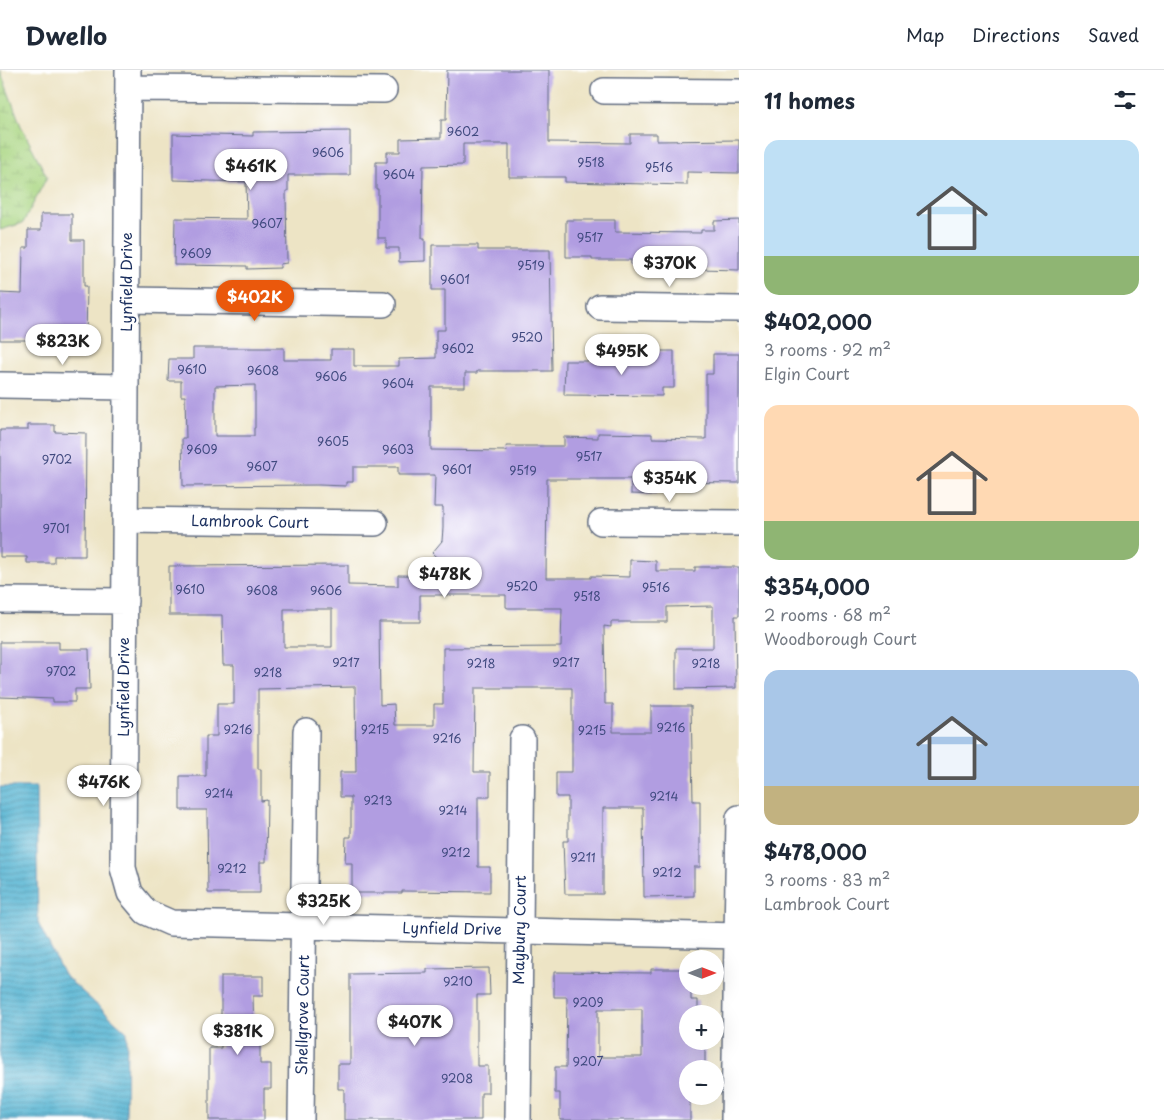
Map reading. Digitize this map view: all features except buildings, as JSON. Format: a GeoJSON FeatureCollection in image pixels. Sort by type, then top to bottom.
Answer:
{"type":"FeatureCollection","features":[{"type":"Feature","properties":{"kind":"street"},"geometry":{"type":"LineString","coordinates":[[128,79],[384,90]]}},
{"type":"Feature","properties":{"kind":"street","name":"Lynfield Drive"},"geometry":{"type":"LineString","coordinates":[[128,79],[123,868],[130,893],[146,912],[171,923],[738,936]]}},
{"type":"Feature","properties":{"kind":"street"},"geometry":{"type":"LineString","coordinates":[[604,91],[739,92]]}},
{"type":"Feature","properties":{"kind":"street"},"geometry":{"type":"LineString","coordinates":[[127,300],[383,304]]}},
{"type":"Feature","properties":{"kind":"street"},"geometry":{"type":"LineString","coordinates":[[600,307],[739,309]]}},
{"type":"Feature","properties":{"kind":"street"},"geometry":{"type":"LineString","coordinates":[[0,385],[126,387]]}},
{"type":"Feature","properties":{"kind":"street","name":"Lambrook Court"},"geometry":{"type":"LineString","coordinates":[[125,520],[375,523]]}},
{"type":"Feature","properties":{"kind":"street"},"geometry":{"type":"LineString","coordinates":[[601,522],[739,523]]}},
{"type":"Feature","properties":{"kind":"street"},"geometry":{"type":"LineString","coordinates":[[0,600],[125,601]]}},
{"type":"Feature","properties":{"kind":"street","name":"Shellgrove Court"},"geometry":{"type":"LineString","coordinates":[[301,1120],[306,731]]}},
{"type":"Feature","properties":{"kind":"street","name":"Maybury Court"},"geometry":{"type":"LineString","coordinates":[[518,1120],[522,739]]}},
{"type":"Feature","properties":{"kind":"street"},"geometry":{"type":"LineString","coordinates":[[734,1120],[739,818]]}},
{"type":"Feature","properties":{"kind":"green space"},"geometry":{"type":"Polygon","coordinates":[[[0,70],[21,126],[47,177],[23,223],[0,230],[0,70]]]}},
{"type":"Feature","properties":{"kind":"water"},"geometry":{"type":"Polygon","coordinates":[[[0,787],[36,787],[38,923],[64,975],[127,1032],[126,1120],[0,1120],[0,787]]]}}]}
